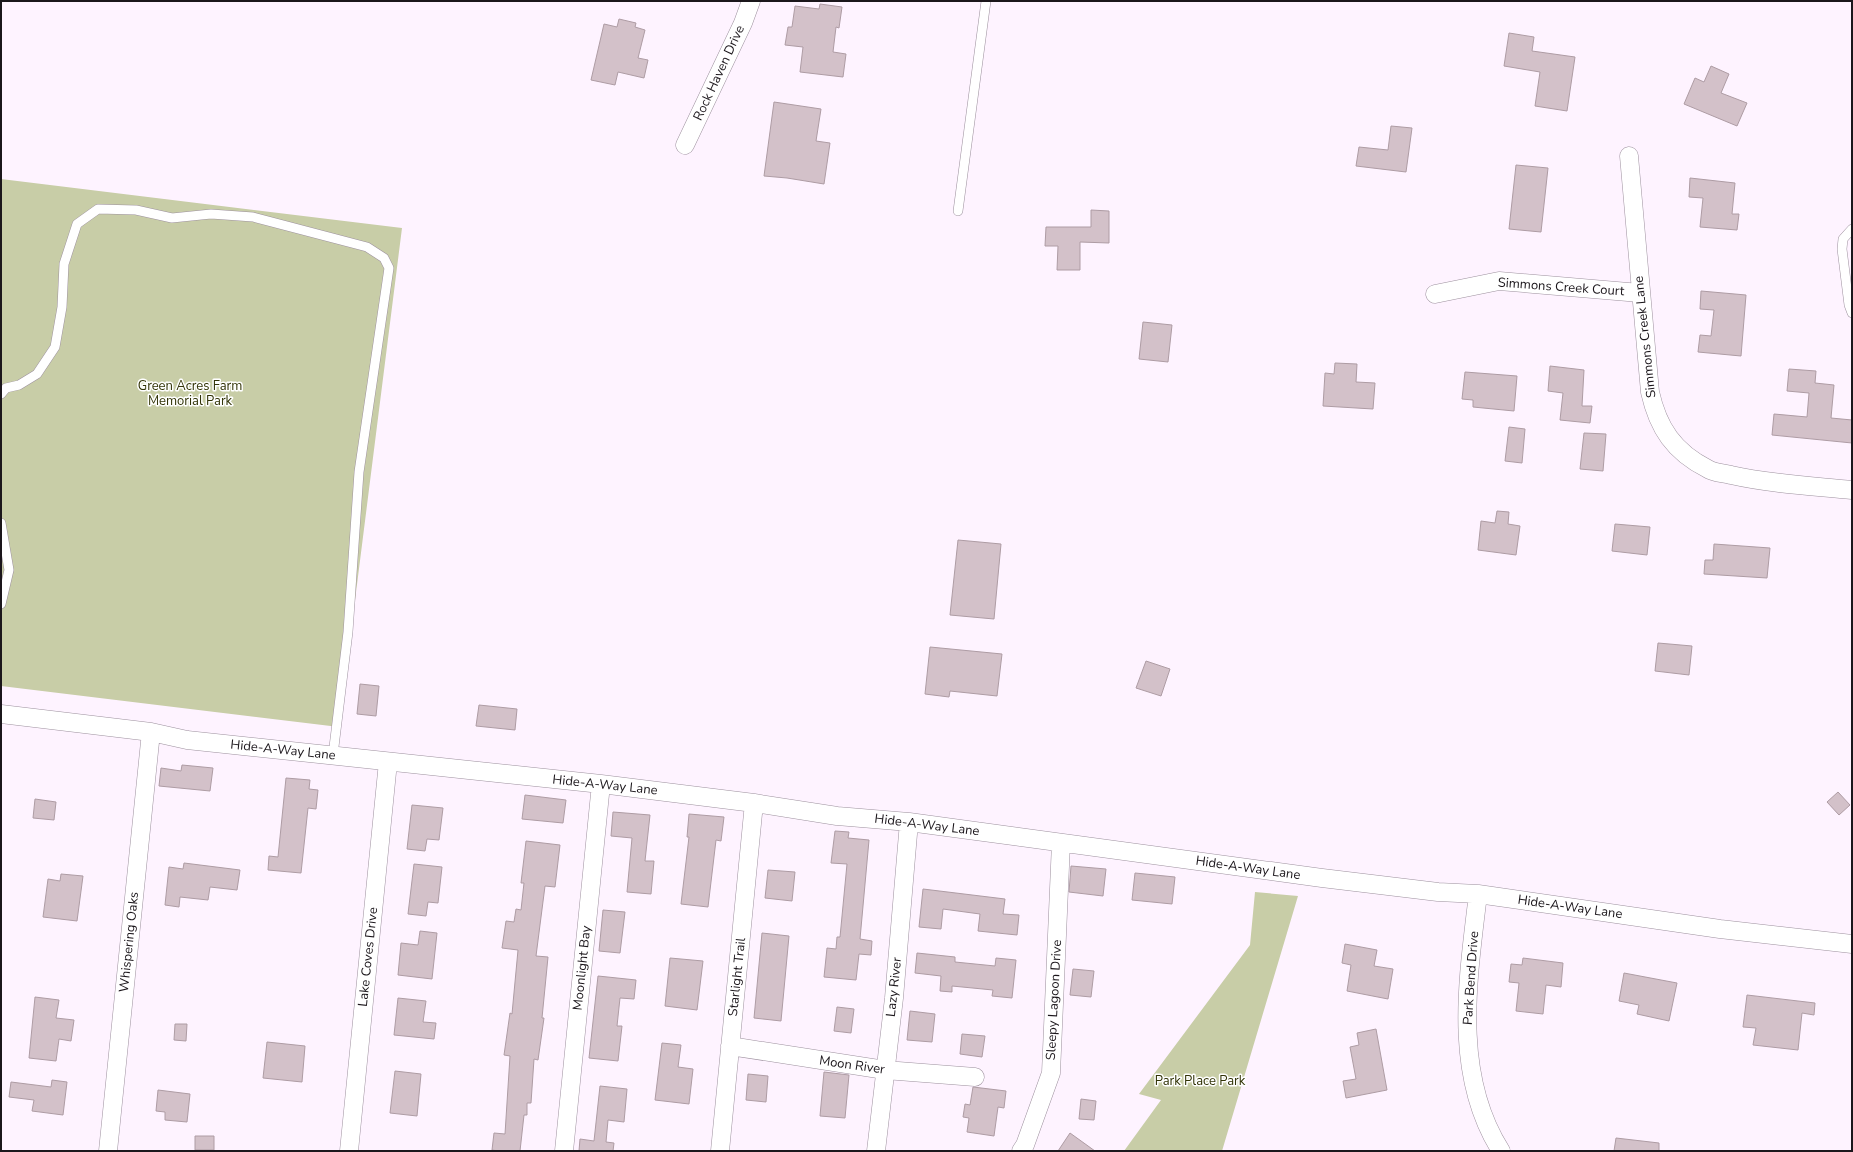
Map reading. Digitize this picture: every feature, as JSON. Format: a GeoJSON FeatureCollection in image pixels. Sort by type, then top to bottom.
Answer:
{"type":"FeatureCollection","features":[{"type":"Feature","properties":{"kind":"street","name":"Rock Haven Drive"},"geometry":{"type":"LineString","coordinates":[[685,145],[743,23],[750,1]]}},
{"type":"Feature","properties":{"kind":"street","name":"Simmons Creek Lane"},"geometry":{"type":"LineString","coordinates":[[1629,156],[1650,392],[1654,410],[1671,441],[1690,458],[1709,470],[1753,480],[1852,490]]}},
{"type":"Feature","properties":{"kind":"street","name":"Simmons Creek Court"},"geometry":{"type":"LineString","coordinates":[[1435,294],[1498,281],[1640,293]]}},
{"type":"Feature","properties":{"kind":"street","name":"Hide-A-Way Lane"},"geometry":{"type":"LineString","coordinates":[[1,714],[150,732],[186,740],[601,784],[754,803],[837,816],[909,822],[1430,891],[1478,894],[1720,929],[1852,944]]}},
{"type":"Feature","properties":{"kind":"street","name":"Whispering Oaks"},"geometry":{"type":"LineString","coordinates":[[108,1151],[150,732]]}},
{"type":"Feature","properties":{"kind":"street","name":"Lake Coves Drive"},"geometry":{"type":"LineString","coordinates":[[349,1151],[388,762]]}},
{"type":"Feature","properties":{"kind":"street","name":"Moonlight Bay"},"geometry":{"type":"LineString","coordinates":[[564,1151],[601,784]]}},
{"type":"Feature","properties":{"kind":"street","name":"Starlight Trail"},"geometry":{"type":"LineString","coordinates":[[720,1151],[754,803]]}},
{"type":"Feature","properties":{"kind":"street","name":"Lazy River"},"geometry":{"type":"LineString","coordinates":[[876,1151],[894,998],[909,822]]}},
{"type":"Feature","properties":{"kind":"street","name":"Sleepy Lagoon Drive"},"geometry":{"type":"LineString","coordinates":[[1021,1151],[1030,1131],[1051,1073],[1061,843]]}},
{"type":"Feature","properties":{"kind":"street","name":"Park Bend Drive"},"geometry":{"type":"LineString","coordinates":[[1478,894],[1467,1003],[1469,1063],[1479,1105],[1501,1151]]}},
{"type":"Feature","properties":{"kind":"street","name":"Moon River"},"geometry":{"type":"LineString","coordinates":[[730,1046],[885,1070],[975,1077]]}},
{"type":"Feature","properties":{"kind":"lane"},"geometry":{"type":"LineString","coordinates":[[958,211],[986,1]]}},
{"type":"Feature","properties":{"kind":"lane"},"geometry":{"type":"LineString","coordinates":[[1,394],[6,388],[19,385],[37,374],[55,347],[62,307],[64,264],[77,224],[98,209],[136,210],[172,218],[211,214],[253,217],[367,247],[384,258],[389,268],[358,472],[348,632],[333,756]]}},
{"type":"Feature","properties":{"kind":"lane"},"geometry":{"type":"LineString","coordinates":[[1852,229],[1844,239],[1842,250],[1849,305],[1852,314]]}},
{"type":"Feature","properties":{"kind":"lane"},"geometry":{"type":"LineString","coordinates":[[1,523],[9,570],[1,604]]}},
{"type":"Feature","properties":{"kind":"green space","name":"Green Acres Farm Memorial Park"},"geometry":{"type":"Polygon","coordinates":[[[1,179],[402,228],[339,727],[1,686],[1,179]]]}},
{"type":"Feature","properties":{"kind":"green space","name":"Park Place Park"},"geometry":{"type":"Polygon","coordinates":[[[1255,892],[1298,896],[1222,1151],[1124,1151],[1161,1100],[1139,1094],[1250,945],[1255,892]]]}},
{"type":"Feature","properties":{"kind":"building"},"geometry":{"type":"Polygon","coordinates":[[[820,4],[842,7],[839,28],[836,27],[833,52],[846,54],[843,77],[800,72],[803,47],[785,45],[788,27],[792,27],[795,6],[819,9],[820,4]]]}},
{"type":"Feature","properties":{"kind":"building"},"geometry":{"type":"Polygon","coordinates":[[[619,19],[636,23],[635,27],[645,30],[638,58],[648,60],[644,78],[618,72],[615,85],[591,80],[604,24],[617,27],[619,19]]]}},
{"type":"Feature","properties":{"kind":"building"},"geometry":{"type":"Polygon","coordinates":[[[1509,33],[1534,37],[1532,51],[1575,57],[1567,111],[1535,106],[1540,72],[1504,66],[1509,33]]]}},
{"type":"Feature","properties":{"kind":"building"},"geometry":{"type":"Polygon","coordinates":[[[1711,66],[1729,74],[1721,93],[1747,103],[1737,126],[1684,104],[1695,78],[1704,82],[1711,66]]]}},
{"type":"Feature","properties":{"kind":"building"},"geometry":{"type":"Polygon","coordinates":[[[774,102],[821,109],[816,141],[830,143],[824,184],[764,176],[774,102]]]}},
{"type":"Feature","properties":{"kind":"building"},"geometry":{"type":"Polygon","coordinates":[[[1391,126],[1412,128],[1406,172],[1356,166],[1359,147],[1388,150],[1391,126]]]}},
{"type":"Feature","properties":{"kind":"building"},"geometry":{"type":"Polygon","coordinates":[[[1516,165],[1548,168],[1541,232],[1509,229],[1516,165]]]}},
{"type":"Feature","properties":{"kind":"building"},"geometry":{"type":"Polygon","coordinates":[[[1690,178],[1735,183],[1732,214],[1739,214],[1737,230],[1700,227],[1703,198],[1689,197],[1690,178]]]}},
{"type":"Feature","properties":{"kind":"building"},"geometry":{"type":"Polygon","coordinates":[[[1091,210],[1109,211],[1109,243],[1080,242],[1080,270],[1057,270],[1058,246],[1045,246],[1046,227],[1091,227],[1091,210]]]}},
{"type":"Feature","properties":{"kind":"building"},"geometry":{"type":"Polygon","coordinates":[[[1701,291],[1746,295],[1741,356],[1698,352],[1700,335],[1711,336],[1714,310],[1700,309],[1701,291]]]}},
{"type":"Feature","properties":{"kind":"building"},"geometry":{"type":"Polygon","coordinates":[[[1143,322],[1172,325],[1168,362],[1139,359],[1143,322]]]}},
{"type":"Feature","properties":{"kind":"building"},"geometry":{"type":"Polygon","coordinates":[[[1335,363],[1357,364],[1356,382],[1375,383],[1373,409],[1323,406],[1325,373],[1334,374],[1335,363]]]}},
{"type":"Feature","properties":{"kind":"building"},"geometry":{"type":"Polygon","coordinates":[[[1550,366],[1584,370],[1582,406],[1592,406],[1590,423],[1560,420],[1563,393],[1548,391],[1550,366]]]}},
{"type":"Feature","properties":{"kind":"building"},"geometry":{"type":"Polygon","coordinates":[[[1789,369],[1816,371],[1815,383],[1834,385],[1831,418],[1852,420],[1852,443],[1772,435],[1774,414],[1807,417],[1809,393],[1787,391],[1789,369]]]}},
{"type":"Feature","properties":{"kind":"building"},"geometry":{"type":"Polygon","coordinates":[[[1465,372],[1517,376],[1514,411],[1473,407],[1473,400],[1462,399],[1465,372]]]}},
{"type":"Feature","properties":{"kind":"building"},"geometry":{"type":"Polygon","coordinates":[[[1509,427],[1525,429],[1522,463],[1505,461],[1509,427]]]}},
{"type":"Feature","properties":{"kind":"building"},"geometry":{"type":"Polygon","coordinates":[[[1584,433],[1606,434],[1603,471],[1580,469],[1584,433]]]}},
{"type":"Feature","properties":{"kind":"building"},"geometry":{"type":"Polygon","coordinates":[[[1497,511],[1509,512],[1508,524],[1520,526],[1516,555],[1478,550],[1481,521],[1495,523],[1497,511]]]}},
{"type":"Feature","properties":{"kind":"building"},"geometry":{"type":"Polygon","coordinates":[[[1615,524],[1650,527],[1647,555],[1612,551],[1615,524]]]}},
{"type":"Feature","properties":{"kind":"building"},"geometry":{"type":"Polygon","coordinates":[[[958,540],[1001,544],[994,619],[950,615],[958,540]]]}},
{"type":"Feature","properties":{"kind":"building"},"geometry":{"type":"Polygon","coordinates":[[[1714,544],[1770,548],[1767,578],[1704,574],[1705,560],[1713,560],[1714,544]]]}},
{"type":"Feature","properties":{"kind":"building"},"geometry":{"type":"Polygon","coordinates":[[[1658,643],[1692,646],[1689,675],[1655,671],[1658,643]]]}},
{"type":"Feature","properties":{"kind":"building"},"geometry":{"type":"Polygon","coordinates":[[[930,647],[1002,654],[997,696],[950,691],[949,697],[925,694],[930,647]]]}},
{"type":"Feature","properties":{"kind":"building"},"geometry":{"type":"Polygon","coordinates":[[[1146,661],[1170,669],[1161,696],[1136,688],[1146,661]]]}},
{"type":"Feature","properties":{"kind":"building"},"geometry":{"type":"Polygon","coordinates":[[[360,684],[379,686],[376,716],[357,714],[360,684]]]}},
{"type":"Feature","properties":{"kind":"building"},"geometry":{"type":"Polygon","coordinates":[[[479,705],[517,709],[515,730],[476,726],[479,705]]]}},
{"type":"Feature","properties":{"kind":"building"},"geometry":{"type":"Polygon","coordinates":[[[182,765],[213,768],[210,791],[159,786],[161,768],[181,771],[182,765]]]}},
{"type":"Feature","properties":{"kind":"building"},"geometry":{"type":"Polygon","coordinates":[[[286,778],[310,780],[309,789],[318,790],[316,809],[308,808],[301,873],[268,870],[269,856],[278,857],[286,778]]]}},
{"type":"Feature","properties":{"kind":"building"},"geometry":{"type":"Polygon","coordinates":[[[1838,792],[1850,805],[1839,815],[1827,802],[1838,792]]]}},
{"type":"Feature","properties":{"kind":"building"},"geometry":{"type":"Polygon","coordinates":[[[525,795],[566,800],[563,823],[522,819],[525,795]]]}},
{"type":"Feature","properties":{"kind":"building"},"geometry":{"type":"Polygon","coordinates":[[[35,799],[56,802],[54,820],[33,818],[35,799]]]}},
{"type":"Feature","properties":{"kind":"building"},"geometry":{"type":"Polygon","coordinates":[[[412,805],[443,808],[439,840],[427,839],[425,851],[407,849],[412,805]]]}},
{"type":"Feature","properties":{"kind":"building"},"geometry":{"type":"Polygon","coordinates":[[[613,812],[650,815],[645,861],[654,861],[651,894],[627,892],[632,838],[611,836],[613,812]]]}},
{"type":"Feature","properties":{"kind":"building"},"geometry":{"type":"Polygon","coordinates":[[[689,814],[724,817],[721,841],[716,840],[708,907],[681,904],[689,837],[687,837],[689,814]]]}},
{"type":"Feature","properties":{"kind":"building"},"geometry":{"type":"Polygon","coordinates":[[[835,831],[849,832],[848,838],[869,840],[860,939],[872,941],[871,955],[859,954],[856,980],[824,977],[827,948],[836,949],[837,937],[840,937],[847,864],[831,863],[835,831]]]}},
{"type":"Feature","properties":{"kind":"building"},"geometry":{"type":"Polygon","coordinates":[[[526,841],[560,845],[555,887],[545,886],[536,956],[548,957],[542,1018],[544,1018],[538,1060],[534,1059],[531,1103],[527,1103],[527,1115],[524,1115],[520,1151],[498,1151],[492,1150],[494,1133],[505,1134],[510,1056],[504,1055],[510,1013],[512,1014],[518,950],[502,948],[506,921],[514,922],[516,909],[521,910],[524,883],[521,883],[526,841]]]}},
{"type":"Feature","properties":{"kind":"building"},"geometry":{"type":"Polygon","coordinates":[[[184,863],[240,870],[237,890],[210,887],[208,900],[180,897],[179,907],[165,905],[169,867],[183,869],[184,863]]]}},
{"type":"Feature","properties":{"kind":"building"},"geometry":{"type":"Polygon","coordinates":[[[414,864],[442,867],[438,903],[428,902],[426,916],[408,914],[414,864]]]}},
{"type":"Feature","properties":{"kind":"building"},"geometry":{"type":"Polygon","coordinates":[[[1071,866],[1106,869],[1103,896],[1069,892],[1071,866]]]}},
{"type":"Feature","properties":{"kind":"building"},"geometry":{"type":"Polygon","coordinates":[[[768,870],[795,872],[792,901],[765,898],[768,870]]]}},
{"type":"Feature","properties":{"kind":"building"},"geometry":{"type":"Polygon","coordinates":[[[1135,873],[1175,877],[1172,904],[1132,900],[1135,873]]]}},
{"type":"Feature","properties":{"kind":"building"},"geometry":{"type":"Polygon","coordinates":[[[61,874],[83,876],[77,921],[43,917],[48,879],[60,881],[61,874]]]}},
{"type":"Feature","properties":{"kind":"building"},"geometry":{"type":"Polygon","coordinates":[[[923,889],[1005,899],[1003,914],[1019,915],[1017,935],[978,931],[980,914],[943,909],[941,929],[919,927],[923,889]]]}},
{"type":"Feature","properties":{"kind":"building"},"geometry":{"type":"Polygon","coordinates":[[[603,910],[625,912],[620,953],[599,951],[603,910]]]}},
{"type":"Feature","properties":{"kind":"building"},"geometry":{"type":"Polygon","coordinates":[[[420,931],[437,933],[432,979],[398,975],[401,943],[418,945],[420,931]]]}},
{"type":"Feature","properties":{"kind":"building"},"geometry":{"type":"Polygon","coordinates":[[[762,933],[789,936],[781,1021],[754,1018],[762,933]]]}},
{"type":"Feature","properties":{"kind":"building"},"geometry":{"type":"Polygon","coordinates":[[[1345,944],[1377,950],[1374,966],[1393,969],[1388,999],[1347,991],[1351,965],[1342,963],[1345,944]]]}},
{"type":"Feature","properties":{"kind":"building"},"geometry":{"type":"Polygon","coordinates":[[[917,953],[955,957],[955,962],[995,966],[996,958],[1016,960],[1012,998],[992,996],[993,990],[952,986],[952,992],[940,991],[941,976],[915,973],[917,953]]]}},
{"type":"Feature","properties":{"kind":"building"},"geometry":{"type":"Polygon","coordinates":[[[670,958],[703,961],[697,1010],[665,1006],[670,958]]]}},
{"type":"Feature","properties":{"kind":"building"},"geometry":{"type":"Polygon","coordinates":[[[1523,958],[1563,963],[1561,987],[1546,985],[1543,1014],[1516,1011],[1519,983],[1509,982],[1511,964],[1522,965],[1523,958]]]}},
{"type":"Feature","properties":{"kind":"building"},"geometry":{"type":"Polygon","coordinates":[[[1073,969],[1094,971],[1091,997],[1070,995],[1073,969]]]}},
{"type":"Feature","properties":{"kind":"building"},"geometry":{"type":"Polygon","coordinates":[[[1624,973],[1677,983],[1669,1021],[1637,1014],[1639,1005],[1619,1001],[1624,973]]]}},
{"type":"Feature","properties":{"kind":"building"},"geometry":{"type":"Polygon","coordinates":[[[598,976],[636,980],[634,999],[620,998],[617,1026],[622,1026],[618,1061],[589,1058],[598,976]]]}},
{"type":"Feature","properties":{"kind":"building"},"geometry":{"type":"Polygon","coordinates":[[[1747,995],[1815,1003],[1814,1015],[1802,1013],[1798,1050],[1753,1045],[1756,1028],[1743,1027],[1747,995]]]}},
{"type":"Feature","properties":{"kind":"building"},"geometry":{"type":"Polygon","coordinates":[[[35,997],[59,1000],[56,1018],[74,1020],[71,1041],[59,1039],[56,1061],[29,1058],[35,997]]]}},
{"type":"Feature","properties":{"kind":"building"},"geometry":{"type":"Polygon","coordinates":[[[398,998],[426,1001],[423,1022],[436,1023],[434,1039],[394,1035],[398,998]]]}},
{"type":"Feature","properties":{"kind":"building"},"geometry":{"type":"Polygon","coordinates":[[[837,1007],[854,1009],[851,1033],[834,1031],[837,1007]]]}},
{"type":"Feature","properties":{"kind":"building"},"geometry":{"type":"Polygon","coordinates":[[[910,1011],[935,1014],[932,1042],[907,1040],[910,1011]]]}},
{"type":"Feature","properties":{"kind":"building"},"geometry":{"type":"Polygon","coordinates":[[[175,1024],[187,1024],[186,1041],[174,1040],[175,1024]]]}},
{"type":"Feature","properties":{"kind":"building"},"geometry":{"type":"Polygon","coordinates":[[[1376,1029],[1387,1090],[1346,1098],[1343,1081],[1356,1079],[1350,1047],[1359,1045],[1357,1033],[1376,1029]]]}},
{"type":"Feature","properties":{"kind":"building"},"geometry":{"type":"Polygon","coordinates":[[[962,1034],[985,1036],[982,1057],[960,1054],[962,1034]]]}},
{"type":"Feature","properties":{"kind":"building"},"geometry":{"type":"Polygon","coordinates":[[[267,1042],[305,1046],[302,1082],[263,1078],[267,1042]]]}},
{"type":"Feature","properties":{"kind":"building"},"geometry":{"type":"Polygon","coordinates":[[[662,1043],[681,1045],[678,1067],[693,1069],[689,1104],[655,1100],[662,1043]]]}},
{"type":"Feature","properties":{"kind":"building"},"geometry":{"type":"Polygon","coordinates":[[[395,1071],[421,1074],[417,1116],[390,1113],[395,1071]]]}},
{"type":"Feature","properties":{"kind":"building"},"geometry":{"type":"Polygon","coordinates":[[[824,1072],[849,1075],[845,1118],[820,1116],[824,1072]]]}},
{"type":"Feature","properties":{"kind":"building"},"geometry":{"type":"Polygon","coordinates":[[[748,1074],[768,1076],[766,1102],[746,1100],[748,1074]]]}},
{"type":"Feature","properties":{"kind":"building"},"geometry":{"type":"Polygon","coordinates":[[[52,1080],[67,1082],[63,1115],[32,1111],[34,1100],[9,1097],[11,1082],[51,1087],[52,1080]]]}},
{"type":"Feature","properties":{"kind":"building"},"geometry":{"type":"Polygon","coordinates":[[[600,1086],[627,1089],[624,1122],[608,1120],[606,1142],[614,1143],[613,1151],[579,1151],[580,1139],[594,1141],[600,1086]]]}},
{"type":"Feature","properties":{"kind":"building"},"geometry":{"type":"Polygon","coordinates":[[[973,1087],[1006,1091],[1004,1108],[998,1107],[994,1136],[967,1132],[969,1118],[963,1117],[965,1104],[970,1105],[973,1087]]]}},
{"type":"Feature","properties":{"kind":"building"},"geometry":{"type":"Polygon","coordinates":[[[158,1090],[190,1094],[187,1122],[165,1120],[165,1112],[156,1111],[158,1090]]]}},
{"type":"Feature","properties":{"kind":"building"},"geometry":{"type":"Polygon","coordinates":[[[1081,1099],[1096,1101],[1094,1120],[1079,1119],[1081,1099]]]}},
{"type":"Feature","properties":{"kind":"building"},"geometry":{"type":"Polygon","coordinates":[[[1070,1133],[1095,1151],[1058,1151],[1070,1133]]]}},
{"type":"Feature","properties":{"kind":"building"},"geometry":{"type":"Polygon","coordinates":[[[195,1136],[214,1136],[214,1150],[195,1150],[195,1136]]]}},
{"type":"Feature","properties":{"kind":"building"},"geometry":{"type":"Polygon","coordinates":[[[1616,1138],[1659,1143],[1659,1151],[1614,1151],[1616,1138]]]}}]}
